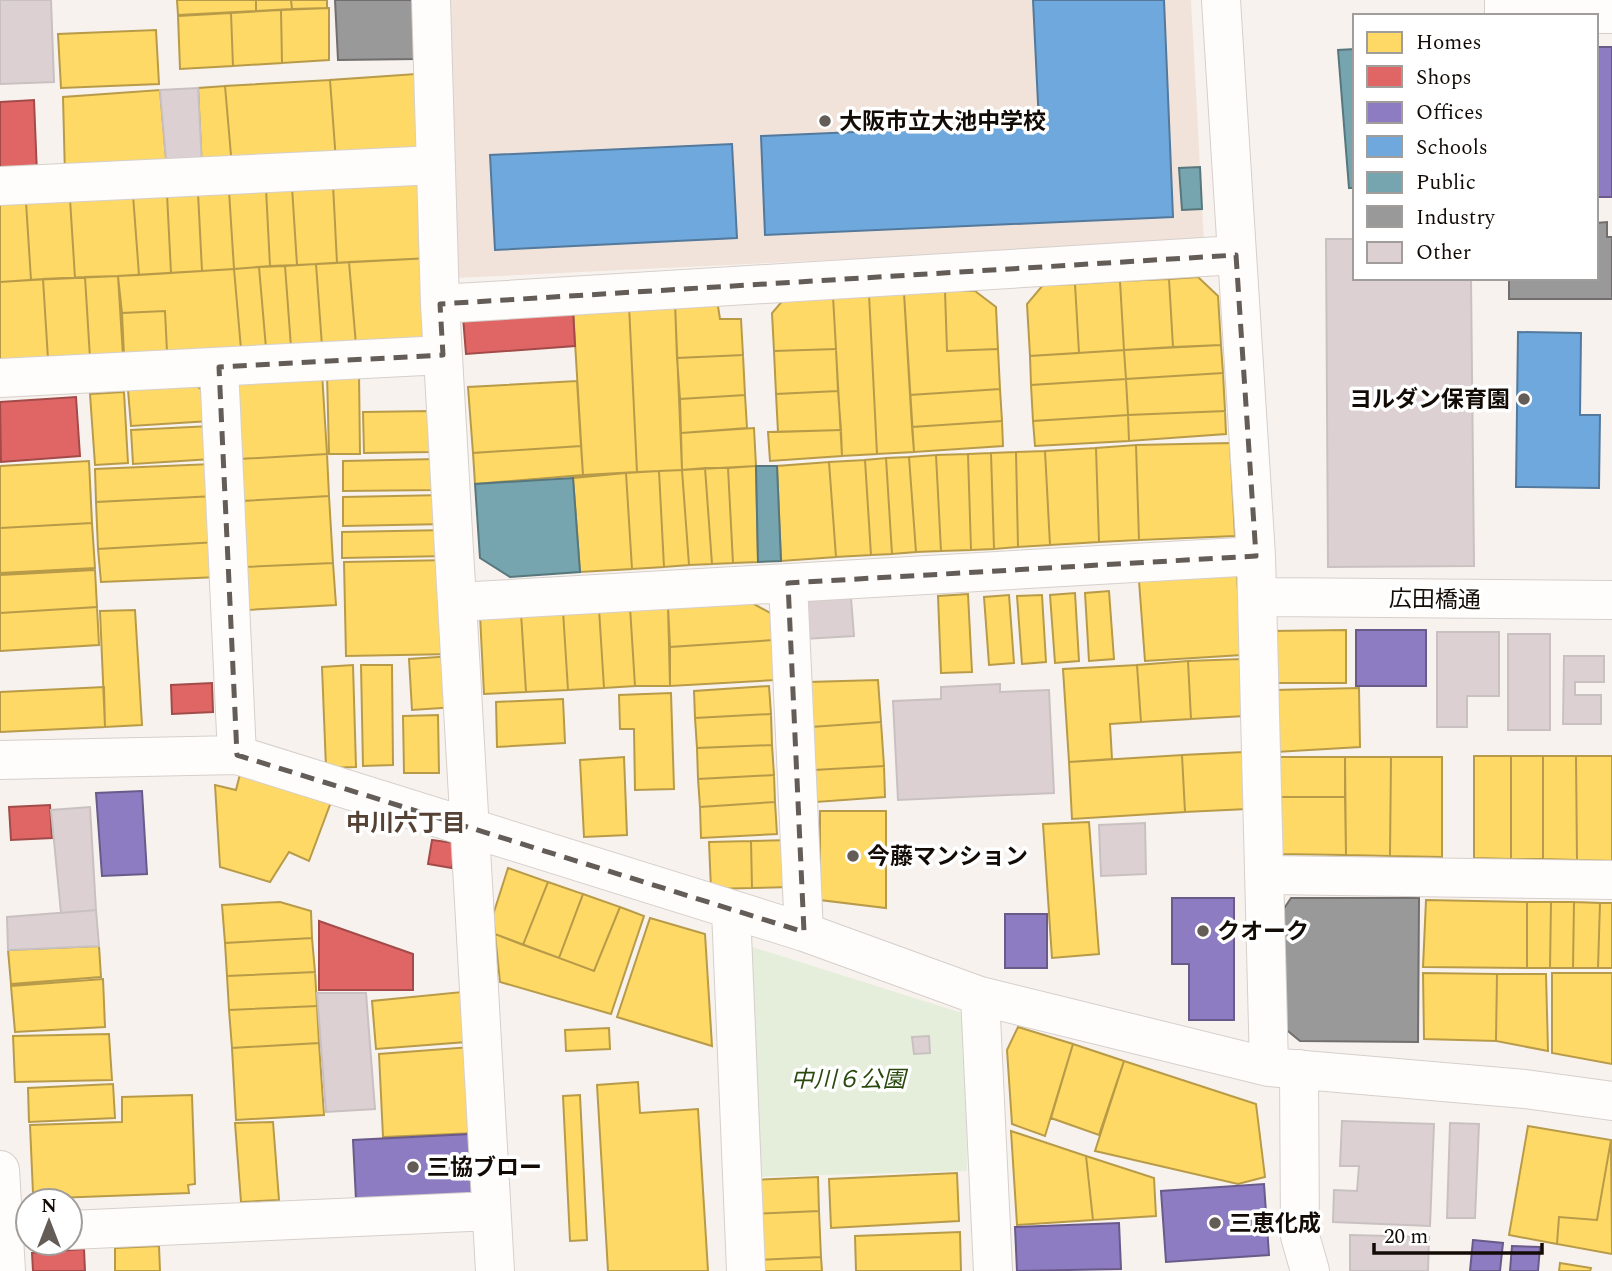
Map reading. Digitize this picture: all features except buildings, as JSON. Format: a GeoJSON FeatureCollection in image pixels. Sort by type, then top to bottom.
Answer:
{"type":"FeatureCollection","features":[{"type":"Feature","properties":{"kind":"street"},"geometry":{"type":"LineString","coordinates":[[431,0],[440,304],[495,1271]]}},
{"type":"Feature","properties":{"kind":"street"},"geometry":{"type":"LineString","coordinates":[[1221,0],[1256,556],[1265,875],[1300,1236],[1310,1271]]}},
{"type":"Feature","properties":{"kind":"street"},"geometry":{"type":"LineString","coordinates":[[1504,6],[1612,14]]}},
{"type":"Feature","properties":{"kind":"street"},"geometry":{"type":"LineString","coordinates":[[0,186],[436,165]]}},
{"type":"Feature","properties":{"kind":"street"},"geometry":{"type":"LineString","coordinates":[[440,304],[1236,255]]}},
{"type":"Feature","properties":{"kind":"street"},"geometry":{"type":"LineString","coordinates":[[0,378],[443,355]]}},
{"type":"Feature","properties":{"kind":"street"},"geometry":{"type":"LineString","coordinates":[[219,367],[237,754]]}},
{"type":"Feature","properties":{"kind":"street"},"geometry":{"type":"LineString","coordinates":[[457,602],[1256,556]]}},
{"type":"Feature","properties":{"kind":"street"},"geometry":{"type":"LineString","coordinates":[[788,583],[804,932]]}},
{"type":"Feature","properties":{"kind":"street","name":"広田橋通"},"geometry":{"type":"LineString","coordinates":[[1257,597],[1612,600]]}},
{"type":"Feature","properties":{"kind":"street"},"geometry":{"type":"LineString","coordinates":[[0,760],[237,754],[804,932],[980,996],[1284,1068],[1525,1089],[1612,1101]]}},
{"type":"Feature","properties":{"kind":"street"},"geometry":{"type":"LineString","coordinates":[[1265,875],[1612,880]]}},
{"type":"Feature","properties":{"kind":"street"},"geometry":{"type":"LineString","coordinates":[[731,910],[746,1271]]}},
{"type":"Feature","properties":{"kind":"street"},"geometry":{"type":"LineString","coordinates":[[980,996],[993,1271]]}},
{"type":"Feature","properties":{"kind":"street"},"geometry":{"type":"LineString","coordinates":[[0,1170],[14,1224]]}},
{"type":"Feature","properties":{"kind":"street"},"geometry":{"type":"LineString","coordinates":[[84,1229],[491,1211]]}},
{"type":"Feature","properties":{"kind":"street"},"geometry":{"type":"LineString","coordinates":[[6,1271],[14,1240]]}},
{"type":"Feature","properties":{"kind":"highlighted area"},"geometry":{"type":"Polygon","coordinates":[[[1236,255],[1256,556],[788,583],[804,932],[237,755],[219,367],[443,355],[440,304],[1236,255]]]}},
{"type":"Feature","properties":{"kind":"shaded area","name":"大阪市立大池中学校"},"geometry":{"type":"Polygon","coordinates":[[[447,0],[1191,0],[1204,242],[457,278],[447,0]]]}},
{"type":"Feature","properties":{"kind":"green space","name":"中川６公園"},"geometry":{"type":"Polygon","coordinates":[[[749,946],[965,1014],[967,1171],[753,1177],[749,946]]]}},
{"type":"Feature","properties":{"kind":"place","name":"大阪市立大池中学校"},"geometry":{"type":"Point","coordinates":[825,121]}},
{"type":"Feature","properties":{"kind":"place","name":"ヨルダン保育園"},"geometry":{"type":"Point","coordinates":[1524,399]}},
{"type":"Feature","properties":{"kind":"place","name":"今藤マンション"},"geometry":{"type":"Point","coordinates":[853,856]}},
{"type":"Feature","properties":{"kind":"place","name":"クオーク"},"geometry":{"type":"Point","coordinates":[1203,931]}},
{"type":"Feature","properties":{"kind":"place","name":"三協ブロー"},"geometry":{"type":"Point","coordinates":[413,1167]}},
{"type":"Feature","properties":{"kind":"place","name":"三恵化成"},"geometry":{"type":"Point","coordinates":[1215,1223]}},
{"type":"Feature","properties":{"kind":"district","name":"中川六丁目"},"geometry":{"type":"Point","coordinates":[406,823]}}]}
